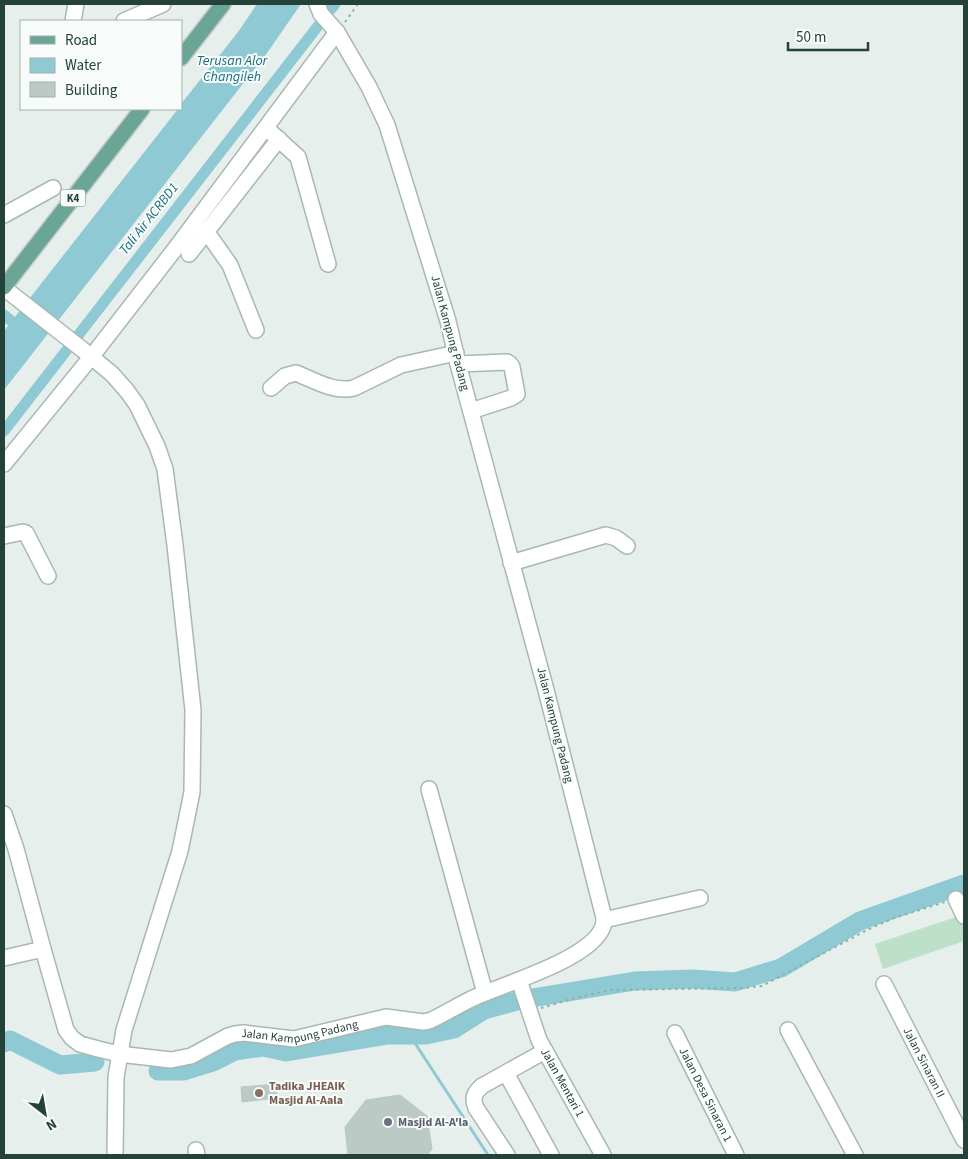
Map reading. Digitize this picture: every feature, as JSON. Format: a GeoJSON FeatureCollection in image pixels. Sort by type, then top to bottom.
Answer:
{"type":"FeatureCollection","features":[{"type":"Feature","properties":{"kind":"main road"},"geometry":{"type":"LineString","coordinates":[[182,57],[223,4]]}},
{"type":"Feature","properties":{"kind":"main road","name":"K4"},"geometry":{"type":"LineString","coordinates":[[7,290],[141,110]]}},
{"type":"Feature","properties":{"kind":"street"},"geometry":{"type":"LineString","coordinates":[[73,20],[76,4]]}},
{"type":"Feature","properties":{"kind":"street"},"geometry":{"type":"LineString","coordinates":[[126,20],[163,4]]}},
{"type":"Feature","properties":{"kind":"street","name":"Jalan Kampung Padang"},"geometry":{"type":"LineString","coordinates":[[4,814],[16,849],[66,1030],[80,1044],[119,1054],[171,1060],[191,1056],[228,1036],[236,1034],[244,1033],[294,1038],[386,1017],[423,1022],[436,1018],[485,993],[521,984],[575,954],[599,933],[604,920],[546,690],[448,321],[387,125],[369,88],[337,32],[321,14],[317,4]]}},
{"type":"Feature","properties":{"kind":"street"},"geometry":{"type":"LineString","coordinates":[[4,464],[87,353],[266,128],[337,32]]}},
{"type":"Feature","properties":{"kind":"street"},"geometry":{"type":"LineString","coordinates":[[266,128],[298,157],[328,264]]}},
{"type":"Feature","properties":{"kind":"street"},"geometry":{"type":"LineString","coordinates":[[189,254],[279,139]]}},
{"type":"Feature","properties":{"kind":"street"},"geometry":{"type":"LineString","coordinates":[[4,214],[54,188]]}},
{"type":"Feature","properties":{"kind":"street"},"geometry":{"type":"LineString","coordinates":[[206,231],[230,265],[256,330]]}},
{"type":"Feature","properties":{"kind":"street"},"geometry":{"type":"LineString","coordinates":[[7,290],[87,353],[117,380],[137,405],[157,446],[165,469],[189,666],[194,725],[192,792],[180,851],[124,1030],[116,1077],[116,1155]]}},
{"type":"Feature","properties":{"kind":"street"},"geometry":{"type":"LineString","coordinates":[[271,388],[285,376],[296,373],[326,386],[346,390],[401,365],[457,358],[507,362],[510,364],[516,394],[511,398],[471,411]]}},
{"type":"Feature","properties":{"kind":"street"},"geometry":{"type":"LineString","coordinates":[[4,536],[26,533],[48,576]]}},
{"type":"Feature","properties":{"kind":"street"},"geometry":{"type":"LineString","coordinates":[[511,563],[606,536],[616,538],[627,546]]}},
{"type":"Feature","properties":{"kind":"street"},"geometry":{"type":"LineString","coordinates":[[429,789],[485,993]]}},
{"type":"Feature","properties":{"kind":"street"},"geometry":{"type":"LineString","coordinates":[[604,920],[700,898]]}},
{"type":"Feature","properties":{"kind":"street"},"geometry":{"type":"LineString","coordinates":[[956,899],[964,916]]}},
{"type":"Feature","properties":{"kind":"street"},"geometry":{"type":"LineString","coordinates":[[4,958],[43,949]]}},
{"type":"Feature","properties":{"kind":"street","name":"Jalan Mentari 1"},"geometry":{"type":"LineString","coordinates":[[521,984],[537,1035],[603,1155]]}},
{"type":"Feature","properties":{"kind":"street","name":"Jalan Sinaran II"},"geometry":{"type":"LineString","coordinates":[[884,984],[964,1140]]}},
{"type":"Feature","properties":{"kind":"street"},"geometry":{"type":"LineString","coordinates":[[788,1030],[854,1155]]}},
{"type":"Feature","properties":{"kind":"street","name":"Jalan Desa Sinaran 1"},"geometry":{"type":"LineString","coordinates":[[675,1033],[736,1155]]}},
{"type":"Feature","properties":{"kind":"street"},"geometry":{"type":"LineString","coordinates":[[507,1155],[473,1102],[474,1094],[482,1086],[545,1051]]}},
{"type":"Feature","properties":{"kind":"street"},"geometry":{"type":"LineString","coordinates":[[506,1073],[551,1155]]}},
{"type":"Feature","properties":{"kind":"path"},"geometry":{"type":"LineString","coordinates":[[337,32],[358,4]]}},
{"type":"Feature","properties":{"kind":"path"},"geometry":{"type":"LineString","coordinates":[[528,1010],[610,990],[744,988],[762,986],[877,925],[956,899]]}},
{"type":"Feature","properties":{"kind":"green space"},"geometry":{"type":"Polygon","coordinates":[[[962,915],[964,921],[964,941],[883,969],[875,944],[962,915]]]}},
{"type":"Feature","properties":{"kind":"water","name":"Terusan Alor Changileh"},"geometry":{"type":"Polygon","coordinates":[[[257,4],[301,4],[267,53],[4,390],[4,331],[177,110],[182,110],[182,103],[238,32],[257,4]]]}},
{"type":"Feature","properties":{"kind":"building","name":"Tadika JHEAIK Masjid Al-Aala"},"geometry":{"type":"Polygon","coordinates":[[[276,1084],[277,1098],[242,1102],[241,1087],[276,1084]]]}},
{"type":"Feature","properties":{"kind":"building","name":"Masjid Al-A'la"},"geometry":{"type":"Polygon","coordinates":[[[400,1095],[427,1116],[432,1149],[427,1155],[348,1155],[345,1127],[366,1100],[400,1095]]]}},
{"type":"Feature","properties":{"kind":"waterway","name":"Tali Air ACRBD1"},"geometry":{"type":"LineString","coordinates":[[331,9],[335,4]]}},
{"type":"Feature","properties":{"kind":"waterway","name":"Tali Air ACRBD1"},"geometry":{"type":"LineString","coordinates":[[4,431],[318,26]]}},
{"type":"Feature","properties":{"kind":"waterway"},"geometry":{"type":"LineString","coordinates":[[4,315],[22,330]]}},
{"type":"Feature","properties":{"kind":"waterway"},"geometry":{"type":"LineString","coordinates":[[158,1071],[184,1071],[213,1062],[235,1051],[263,1047],[286,1052],[388,1035],[426,1035],[454,1029],[484,1010],[520,1000],[635,981],[692,979],[735,982],[781,968],[860,921],[964,884]]}},
{"type":"Feature","properties":{"kind":"waterway"},"geometry":{"type":"LineString","coordinates":[[409,1034],[488,1155]]}},
{"type":"Feature","properties":{"kind":"waterway"},"geometry":{"type":"LineString","coordinates":[[4,1043],[10,1040],[60,1065],[95,1062]]}},
{"type":"Feature","properties":{"kind":"place","name":"Tadika JHEAIK Masjid Al-Aala"},"geometry":{"type":"Point","coordinates":[259,1093]}},
{"type":"Feature","properties":{"kind":"place","name":"Masjid Al-A'la"},"geometry":{"type":"Point","coordinates":[388,1122]}}]}
